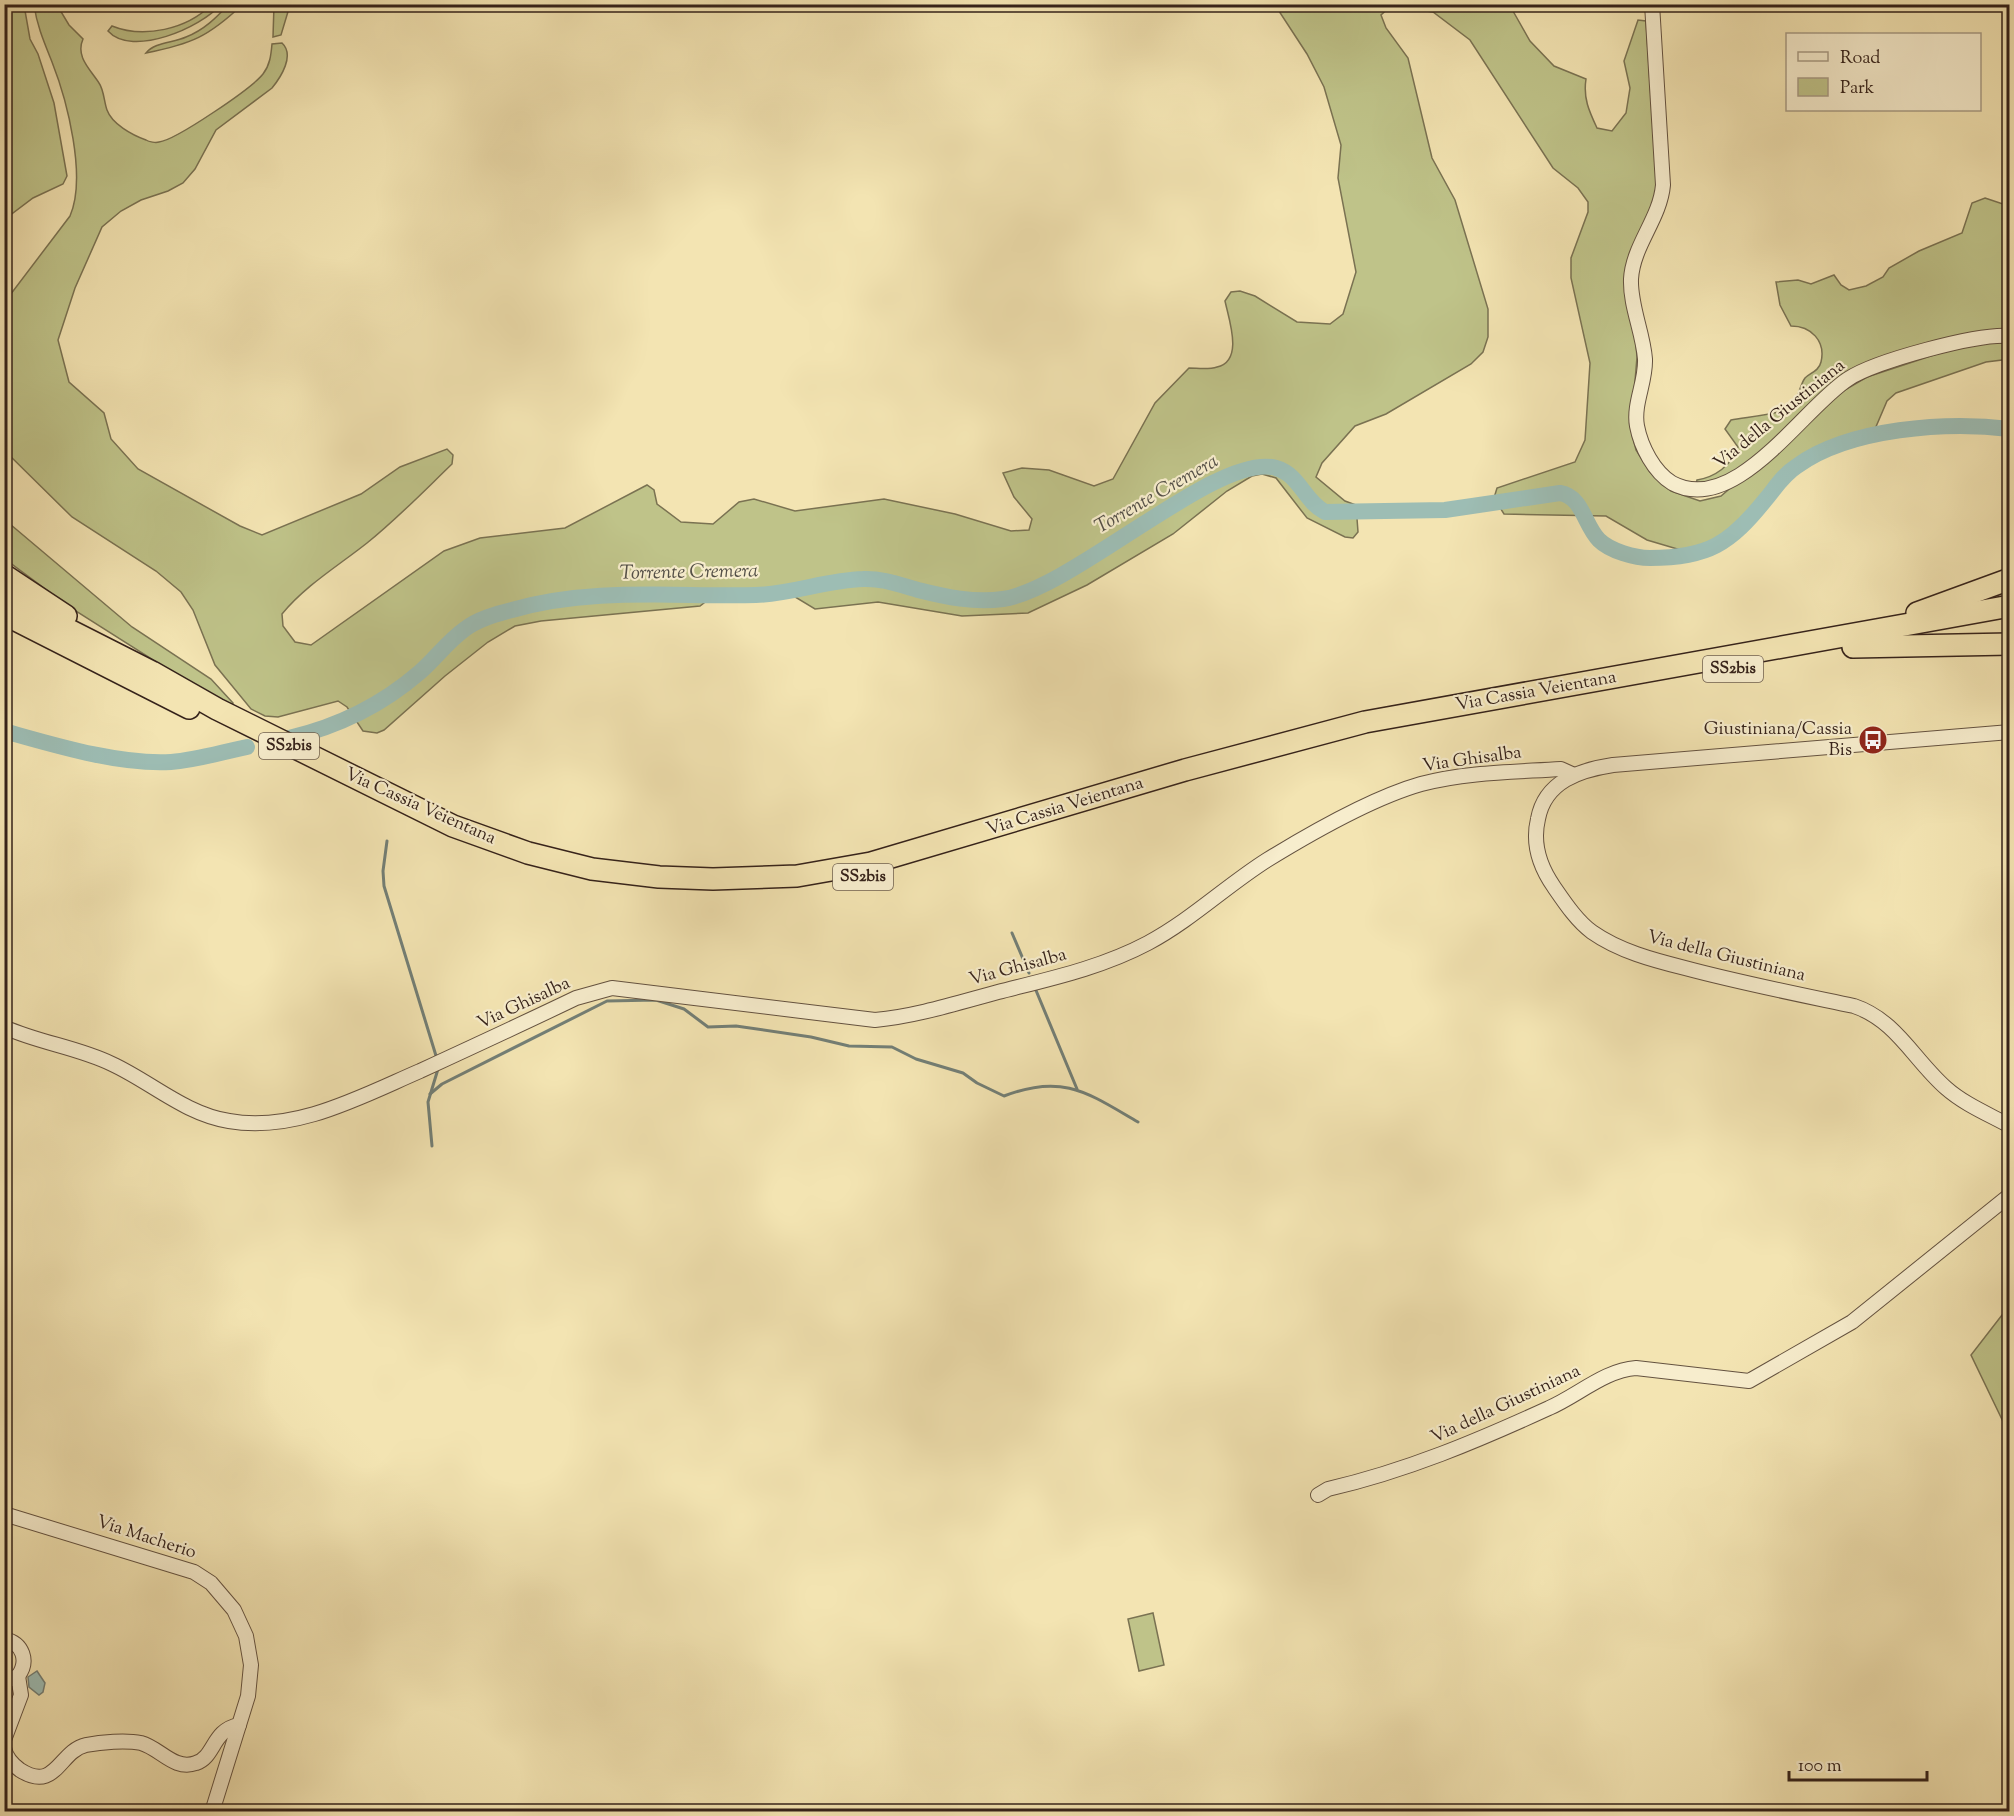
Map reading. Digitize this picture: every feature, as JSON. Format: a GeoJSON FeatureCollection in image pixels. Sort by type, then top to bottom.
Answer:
{"type":"FeatureCollection","features":[{"type":"Feature","properties":{"kind":"highway"},"geometry":{"type":"LineString","coordinates":[[4,574],[151,681]]}},
{"type":"Feature","properties":{"kind":"highway"},"geometry":{"type":"LineString","coordinates":[[1858,640],[2010,579]]}},
{"type":"Feature","properties":{"kind":"highway"},"geometry":{"type":"LineString","coordinates":[[4,597],[151,681]]}},
{"type":"Feature","properties":{"kind":"highway","name":"Via Cassia Veientana"},"geometry":{"type":"LineString","coordinates":[[1858,640],[2010,606]]}},
{"type":"Feature","properties":{"kind":"highway"},"geometry":{"type":"LineString","coordinates":[[4,614],[151,681]]}},
{"type":"Feature","properties":{"kind":"highway","name":"Via Cassia Veientana"},"geometry":{"type":"LineString","coordinates":[[151,681],[359,789],[444,837],[560,876],[646,889],[767,891],[844,881],[921,864],[1320,746],[1376,727],[1858,640],[2010,619]]}},
{"type":"Feature","properties":{"kind":"highway"},"geometry":{"type":"LineString","coordinates":[[4,626],[151,681]]}},
{"type":"Feature","properties":{"kind":"highway"},"geometry":{"type":"LineString","coordinates":[[1858,640],[2010,644]]}},
{"type":"Feature","properties":{"kind":"street","name":"Via della Giustiniana"},"geometry":{"type":"LineString","coordinates":[[1652,4],[1663,185],[1657,210],[1634,263],[1631,282],[1645,359],[1636,412],[1637,427],[1645,450],[1663,476],[1690,489],[1719,488],[1734,479],[1783,439],[1838,387],[1857,374],[1967,339],[2010,336]]}},
{"type":"Feature","properties":{"kind":"street"},"geometry":{"type":"LineString","coordinates":[[1572,774],[1613,765],[2010,732]]}},
{"type":"Feature","properties":{"kind":"street","name":"Via Ghisalba"},"geometry":{"type":"LineString","coordinates":[[4,1027],[114,1064],[161,1094],[213,1117],[240,1123],[274,1122],[329,1108],[438,1063],[576,998],[612,988],[875,1020],[916,1014],[1104,964],[1130,952],[1188,918],[1280,853],[1377,801],[1409,789],[1456,778],[1561,769],[1572,774]]}},
{"type":"Feature","properties":{"kind":"street","name":"Via della Giustiniana"},"geometry":{"type":"LineString","coordinates":[[1572,774],[1545,799],[1538,815],[1536,839],[1539,859],[1547,876],[1587,928],[1617,946],[1660,962],[1721,978],[1854,1006],[1871,1013],[1887,1023],[1946,1088],[1968,1104],[2010,1126]]}},
{"type":"Feature","properties":{"kind":"street","name":"Via della Giustiniana"},"geometry":{"type":"LineString","coordinates":[[1318,1495],[1328,1489],[1425,1462],[1553,1407],[1623,1369],[1636,1368],[1749,1381],[1824,1341],[1852,1322],[2010,1195]]}},
{"type":"Feature","properties":{"kind":"street","name":"Via Macherio"},"geometry":{"type":"LineString","coordinates":[[4,1514],[189,1570],[211,1583],[234,1610],[248,1644],[251,1679],[212,1812]]}},
{"type":"Feature","properties":{"kind":"street"},"geometry":{"type":"LineString","coordinates":[[4,1639],[16,1644],[24,1656],[22,1670],[18,1676],[4,1682]]}},
{"type":"Feature","properties":{"kind":"street"},"geometry":{"type":"LineString","coordinates":[[18,1676],[21,1695],[4,1744],[7,1758],[16,1767],[38,1776],[54,1772],[71,1752],[88,1745],[138,1743],[173,1761],[190,1764],[201,1760],[225,1729],[239,1725]]}},
{"type":"Feature","properties":{"kind":"green space"},"geometry":{"type":"Polygon","coordinates":[[[229,4],[242,5],[209,32],[175,46],[146,53],[154,47],[198,31],[229,4]]]}},
{"type":"Feature","properties":{"kind":"green space"},"geometry":{"type":"Polygon","coordinates":[[[1509,4],[1530,41],[1554,66],[1586,79],[1586,98],[1597,128],[1612,131],[1626,113],[1630,88],[1624,61],[1638,20],[1646,21],[1657,190],[1650,220],[1629,258],[1637,357],[1631,430],[1636,450],[1650,472],[1671,491],[1700,501],[1721,496],[1843,391],[1867,377],[1955,348],[1995,340],[2009,342],[2010,359],[1986,362],[1896,393],[1887,401],[1875,429],[1867,436],[1829,446],[1792,464],[1779,473],[1772,487],[1771,497],[1764,508],[1738,529],[1698,548],[1684,551],[1647,540],[1606,516],[1504,514],[1494,498],[1497,488],[1575,462],[1585,440],[1590,363],[1571,278],[1571,258],[1588,212],[1588,202],[1578,188],[1553,168],[1470,40],[1433,12],[1391,6],[1381,15],[1386,28],[1408,58],[1432,158],[1455,200],[1488,309],[1488,337],[1483,352],[1471,364],[1386,414],[1355,426],[1322,463],[1316,477],[1345,501],[1356,505],[1358,532],[1353,538],[1345,537],[1307,518],[1276,478],[1262,474],[1252,476],[1227,491],[1173,534],[1087,585],[1028,613],[962,616],[878,602],[815,609],[792,595],[713,596],[700,606],[541,621],[515,626],[488,642],[445,676],[384,730],[377,733],[363,731],[347,707],[338,701],[278,717],[265,716],[251,709],[215,665],[193,610],[181,592],[156,571],[72,517],[5,451],[4,303],[70,216],[75,200],[76,160],[69,117],[34,5],[57,5],[69,25],[83,39],[82,57],[101,86],[106,107],[113,120],[129,132],[152,142],[168,139],[181,132],[230,101],[256,81],[269,63],[272,44],[282,43],[286,48],[287,60],[276,83],[216,130],[195,169],[183,183],[141,200],[121,211],[102,227],[75,288],[58,340],[69,382],[104,413],[111,439],[138,469],[240,526],[262,535],[361,494],[400,467],[447,449],[453,455],[452,464],[400,514],[367,543],[312,585],[282,614],[283,626],[295,642],[311,645],[444,551],[480,538],[565,528],[647,485],[654,490],[657,504],[681,522],[713,524],[739,502],[754,499],[795,511],[884,499],[955,514],[1011,531],[1029,530],[1032,519],[1014,497],[1003,473],[1022,468],[1049,470],[1094,486],[1113,479],[1155,403],[1189,368],[1217,367],[1230,357],[1233,339],[1225,301],[1231,292],[1240,291],[1255,296],[1297,322],[1330,324],[1343,314],[1356,272],[1338,178],[1341,145],[1324,87],[1307,54],[1275,5],[1509,4]]]}},
{"type":"Feature","properties":{"kind":"green space"},"geometry":{"type":"Polygon","coordinates":[[[8,5],[24,5],[30,39],[38,54],[54,103],[67,176],[63,184],[33,198],[5,219],[4,148],[8,131],[5,122],[5,56],[11,26],[8,5]]]}},
{"type":"Feature","properties":{"kind":"green space"},"geometry":{"type":"Polygon","coordinates":[[[211,5],[220,5],[198,22],[166,36],[133,41],[119,39],[108,31],[112,26],[138,32],[178,26],[211,5]]]}},
{"type":"Feature","properties":{"kind":"green space"},"geometry":{"type":"Polygon","coordinates":[[[274,5],[290,5],[281,35],[273,37],[274,5]]]}},
{"type":"Feature","properties":{"kind":"green space"},"geometry":{"type":"Polygon","coordinates":[[[1985,198],[2009,206],[2009,332],[1874,365],[1726,482],[1696,484],[1697,480],[1722,470],[1735,454],[1738,447],[1725,429],[1731,420],[1770,414],[1790,407],[1805,378],[1820,365],[1822,354],[1819,341],[1811,332],[1791,326],[1780,305],[1776,282],[1798,280],[1811,284],[1834,275],[1841,285],[1849,290],[1866,286],[1883,277],[1889,268],[1919,251],[1962,233],[1972,203],[1985,198]]]}},
{"type":"Feature","properties":{"kind":"green space"},"geometry":{"type":"Polygon","coordinates":[[[4,519],[132,627],[211,679],[233,703],[232,710],[71,608],[5,559],[4,519]]]}},
{"type":"Feature","properties":{"kind":"green space"},"geometry":{"type":"Polygon","coordinates":[[[2009,1306],[2009,1434],[1971,1355],[2009,1306]]]}},
{"type":"Feature","properties":{"kind":"green space"},"geometry":{"type":"Polygon","coordinates":[[[1153,1613],[1164,1665],[1139,1671],[1128,1619],[1153,1613]]]}},
{"type":"Feature","properties":{"kind":"water"},"geometry":{"type":"Polygon","coordinates":[[[37,1671],[45,1683],[43,1692],[39,1695],[29,1687],[28,1677],[37,1671]]]}},
{"type":"Feature","properties":{"kind":"waterway","name":"Torrente Cremera"},"geometry":{"type":"LineString","coordinates":[[289,738],[341,721],[390,695],[420,672],[470,625],[500,613],[572,598],[633,595],[756,595],[863,579],[884,581],[960,599],[1003,599],[1032,590],[1067,572],[1183,499],[1219,480],[1251,468],[1276,468],[1284,471],[1325,512],[1445,510],[1560,493],[1574,500],[1594,534],[1604,544],[1637,557],[1670,557],[1703,551],[1729,537],[1741,527],[1792,470],[1818,453],[1843,443],[1871,435],[1929,427],[2010,429]]}},
{"type":"Feature","properties":{"kind":"waterway","name":"Torrente Cremera"},"geometry":{"type":"LineString","coordinates":[[4,731],[87,753],[151,762],[190,760],[247,747]]}},
{"type":"Feature","properties":{"kind":"waterway"},"geometry":{"type":"LineString","coordinates":[[387,841],[383,871],[384,886],[437,1059]]}},
{"type":"Feature","properties":{"kind":"waterway"},"geometry":{"type":"LineString","coordinates":[[1012,933],[1029,973]]}},
{"type":"Feature","properties":{"kind":"waterway"},"geometry":{"type":"LineString","coordinates":[[1035,988],[1077,1089]]}},
{"type":"Feature","properties":{"kind":"waterway"},"geometry":{"type":"LineString","coordinates":[[430,1094],[442,1084],[607,1001],[656,1000],[684,1009],[708,1027],[736,1026],[811,1037],[849,1046],[892,1047],[916,1059],[963,1073],[977,1083],[1004,1096],[1025,1089],[1059,1086],[1089,1095],[1138,1122]]}},
{"type":"Feature","properties":{"kind":"waterway"},"geometry":{"type":"LineString","coordinates":[[432,1146],[428,1102],[438,1069]]}},
{"type":"Feature","properties":{"kind":"place","name":"Giustiniana/Cassia Bis"},"geometry":{"type":"Point","coordinates":[1873,740]}}]}
